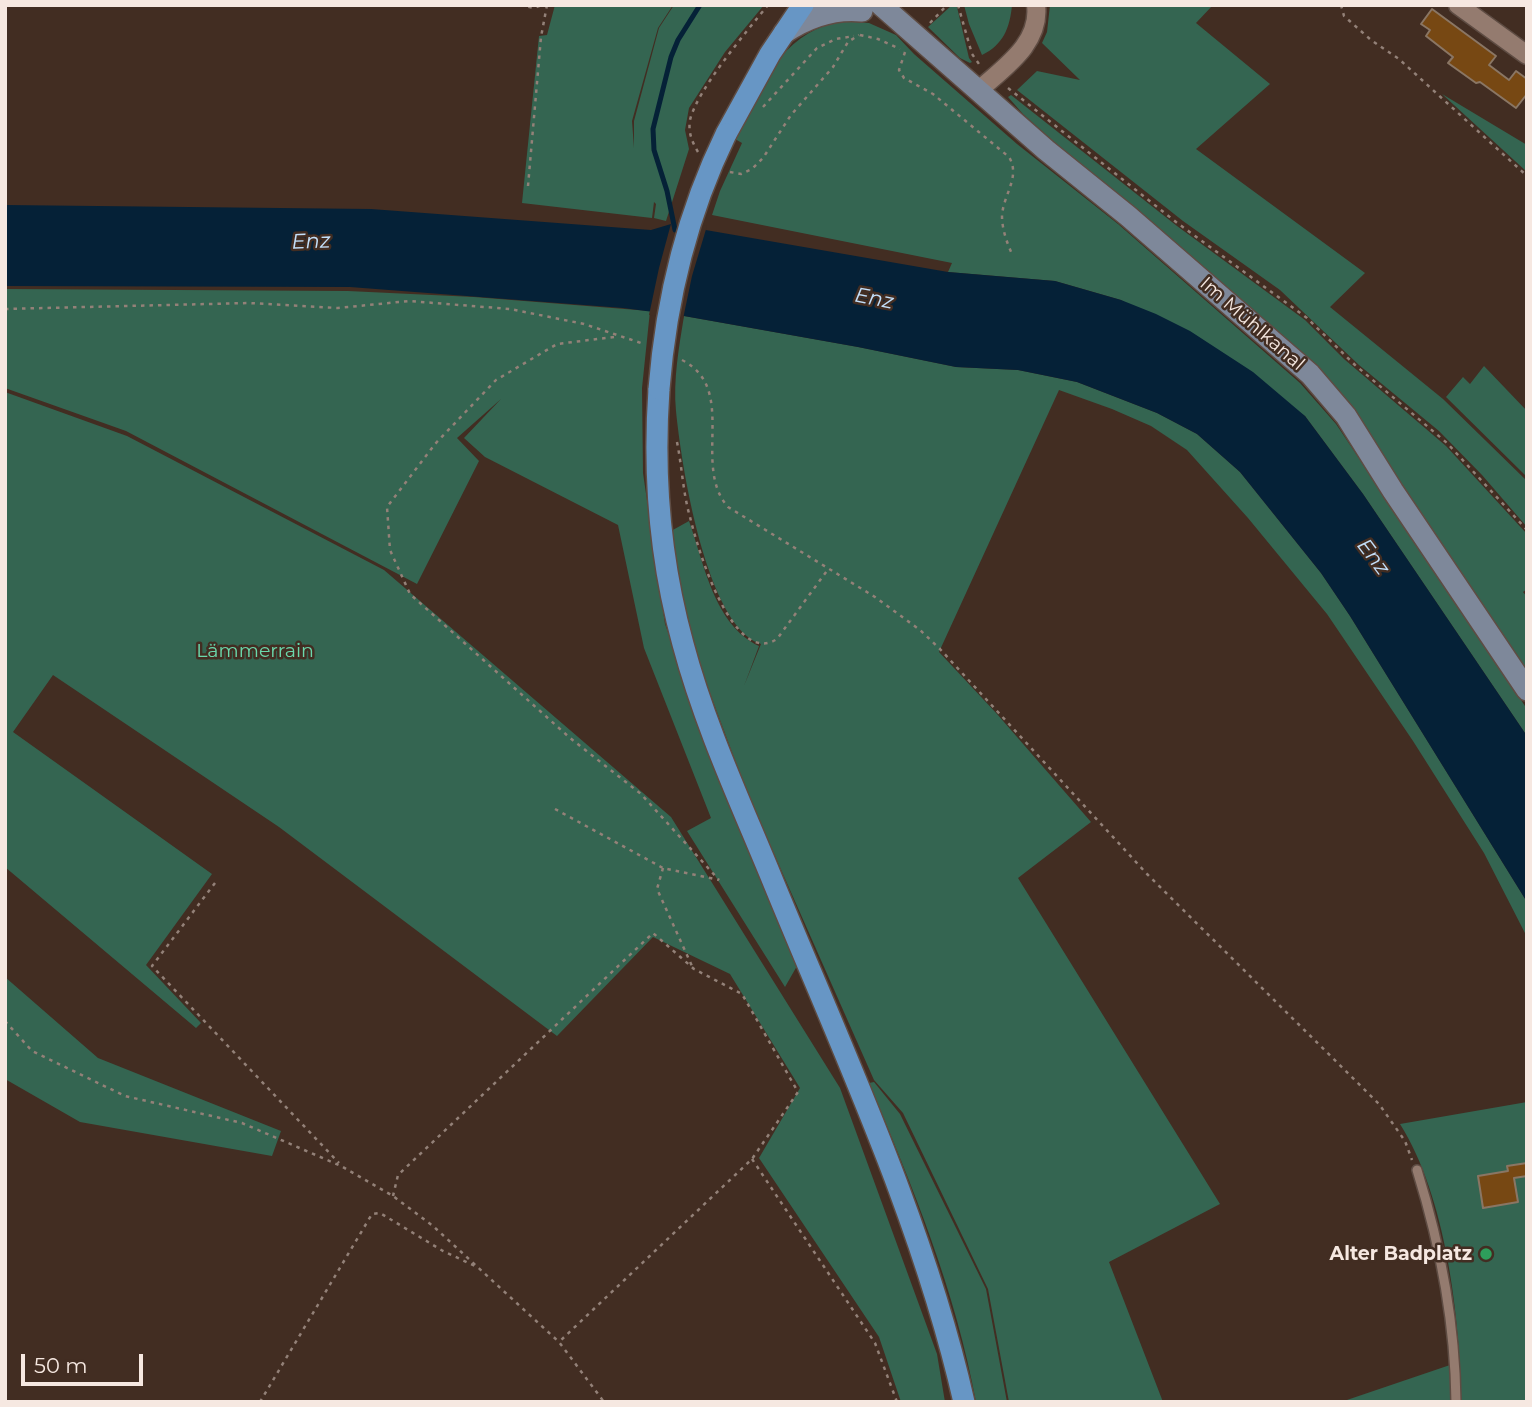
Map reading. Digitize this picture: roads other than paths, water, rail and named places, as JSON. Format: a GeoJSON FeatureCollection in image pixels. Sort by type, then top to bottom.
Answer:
{"type":"FeatureCollection","features":[{"type":"Feature","properties":{"kind":"main road"},"geometry":{"type":"LineString","coordinates":[[803,5],[753,82],[726,134],[703,186],[680,258],[666,324],[659,389],[657,449],[661,530],[674,612],[686,657],[719,751],[885,1151],[914,1228],[946,1328],[964,1402]]}},
{"type":"Feature","properties":{"kind":"street"},"geometry":{"type":"LineString","coordinates":[[978,91],[1027,45],[1037,5]]}},
{"type":"Feature","properties":{"kind":"street"},"geometry":{"type":"LineString","coordinates":[[1458,5],[1527,55]]}},
{"type":"Feature","properties":{"kind":"street"},"geometry":{"type":"LineString","coordinates":[[784,33],[828,12],[866,7]]}},
{"type":"Feature","properties":{"kind":"street","name":"Im Mühlkanal"},"geometry":{"type":"LineString","coordinates":[[866,7],[978,91],[1310,374],[1346,416],[1393,491],[1527,690]]}},
{"type":"Feature","properties":{"kind":"lane"},"geometry":{"type":"LineString","coordinates":[[1417,1171],[1432,1219],[1444,1273],[1453,1338],[1456,1402]]}},
{"type":"Feature","properties":{"kind":"water","name":"Enz"},"geometry":{"type":"Polygon","coordinates":[[[5,205],[371,209],[651,230],[671,224],[948,272],[1055,281],[1121,300],[1156,314],[1190,331],[1253,372],[1305,416],[1363,494],[1527,736],[1527,902],[1321,573],[1240,472],[1197,434],[1157,413],[1077,382],[1018,370],[956,367],[684,316],[623,308],[350,287],[5,286],[5,205]]]}},
{"type":"Feature","properties":{"kind":"waterway"},"geometry":{"type":"LineString","coordinates":[[675,230],[667,191],[654,150],[653,129],[671,57],[678,40],[700,5]]}},
{"type":"Feature","properties":{"kind":"place","name":"Alter Badplatz"},"geometry":{"type":"Point","coordinates":[1486,1254]}},
{"type":"Feature","properties":{"kind":"park label","name":"Lämmerrain"},"geometry":{"type":"Point","coordinates":[255,651]}}]}
